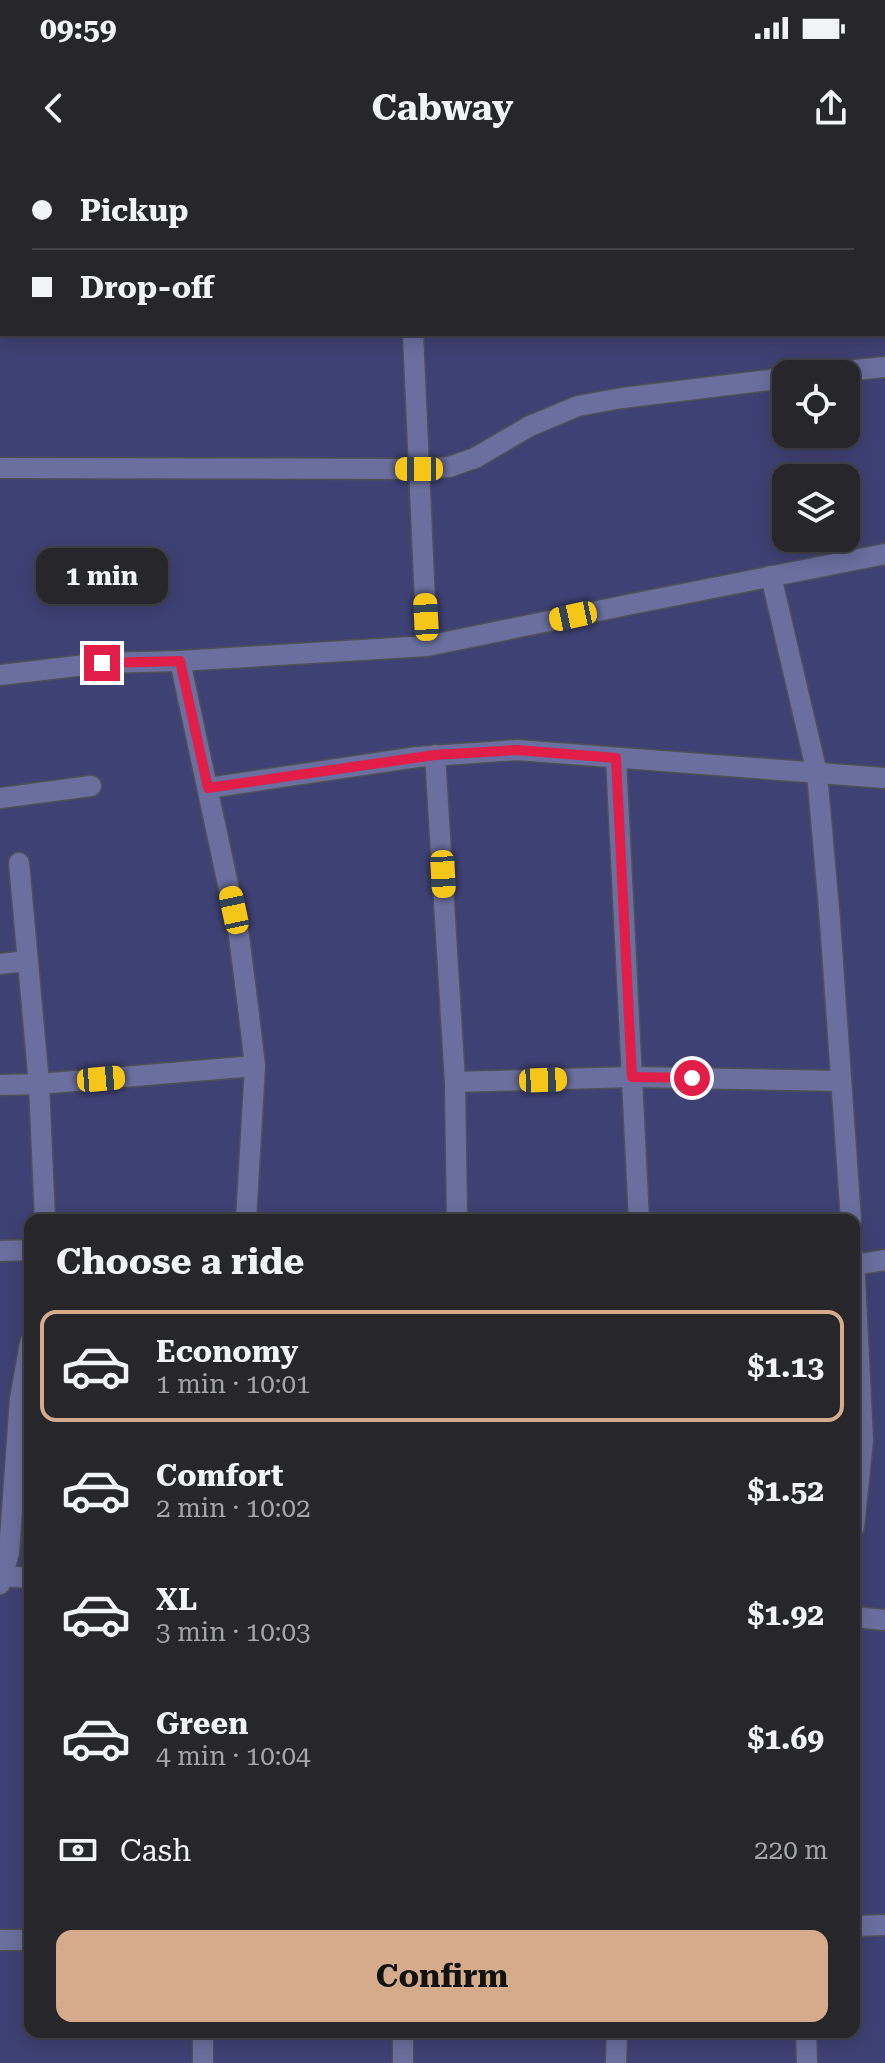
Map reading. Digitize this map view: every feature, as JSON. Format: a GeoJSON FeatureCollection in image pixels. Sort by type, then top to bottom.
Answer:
{"type":"FeatureCollection","features":[{"type":"Feature","properties":{"kind":"street"},"geometry":{"type":"LineString","coordinates":[[413,336],[427,646]]}},
{"type":"Feature","properties":{"kind":"street"},"geometry":{"type":"LineString","coordinates":[[860,370],[885,367]]}},
{"type":"Feature","properties":{"kind":"street"},"geometry":{"type":"LineString","coordinates":[[0,468],[449,467],[475,458],[530,426],[578,406],[772,380]]}},
{"type":"Feature","properties":{"kind":"street"},"geometry":{"type":"LineString","coordinates":[[0,675],[102,663],[427,646],[885,554]]}},
{"type":"Feature","properties":{"kind":"street"},"geometry":{"type":"LineString","coordinates":[[771,576],[817,773],[851,1214]]}},
{"type":"Feature","properties":{"kind":"street"},"geometry":{"type":"LineString","coordinates":[[180,661],[239,936],[255,1066],[246,1214]]}},
{"type":"Feature","properties":{"kind":"street"},"geometry":{"type":"LineString","coordinates":[[208,788],[435,755],[517,750],[885,778]]}},
{"type":"Feature","properties":{"kind":"street"},"geometry":{"type":"LineString","coordinates":[[435,755],[455,1082],[457,1214]]}},
{"type":"Feature","properties":{"kind":"street"},"geometry":{"type":"LineString","coordinates":[[616,758],[639,1214]]}},
{"type":"Feature","properties":{"kind":"street"},"geometry":{"type":"LineString","coordinates":[[0,798],[91,786]]}},
{"type":"Feature","properties":{"kind":"street"},"geometry":{"type":"LineString","coordinates":[[19,863],[39,1084],[45,1214]]}},
{"type":"Feature","properties":{"kind":"street"},"geometry":{"type":"LineString","coordinates":[[0,964],[27,961]]}},
{"type":"Feature","properties":{"kind":"street"},"geometry":{"type":"LineString","coordinates":[[0,1085],[255,1066]]}},
{"type":"Feature","properties":{"kind":"street"},"geometry":{"type":"LineString","coordinates":[[455,1082],[632,1077],[841,1081]]}},
{"type":"Feature","properties":{"kind":"street"},"geometry":{"type":"LineString","coordinates":[[0,1251],[24,1250]]}},
{"type":"Feature","properties":{"kind":"street"},"geometry":{"type":"LineString","coordinates":[[860,1264],[885,1260]]}},
{"type":"Feature","properties":{"kind":"street"},"geometry":{"type":"LineString","coordinates":[[24,1377],[9,1553],[1,1580],[24,1578]]}},
{"type":"Feature","properties":{"kind":"street"},"geometry":{"type":"LineString","coordinates":[[860,1382],[863,1440],[860,1469]]}},
{"type":"Feature","properties":{"kind":"street"},"geometry":{"type":"LineString","coordinates":[[860,1618],[885,1620]]}},
{"type":"Feature","properties":{"kind":"street"},"geometry":{"type":"LineString","coordinates":[[860,1926],[885,1925]]}},
{"type":"Feature","properties":{"kind":"street"},"geometry":{"type":"LineString","coordinates":[[0,1940],[24,1940]]}},
{"type":"Feature","properties":{"kind":"street"},"geometry":{"type":"LineString","coordinates":[[203,2038],[203,2063]]}},
{"type":"Feature","properties":{"kind":"street"},"geometry":{"type":"LineString","coordinates":[[403,2038],[403,2063]]}},
{"type":"Feature","properties":{"kind":"street"},"geometry":{"type":"LineString","coordinates":[[616,2063],[617,2038]]}},
{"type":"Feature","properties":{"kind":"street"},"geometry":{"type":"LineString","coordinates":[[806,2038],[807,2063]]}},
{"type":"Feature","properties":{"kind":"shaded area"},"geometry":{"type":"Polygon","coordinates":[[[0,336],[885,336],[885,2063],[0,2063],[0,336]]]}},
{"type":"Feature","properties":{"kind":"route"},"geometry":{"type":"LineString","coordinates":[[102,663],[180,661],[208,788],[435,755],[517,750],[616,758],[632,1077],[692,1078]]}}]}
